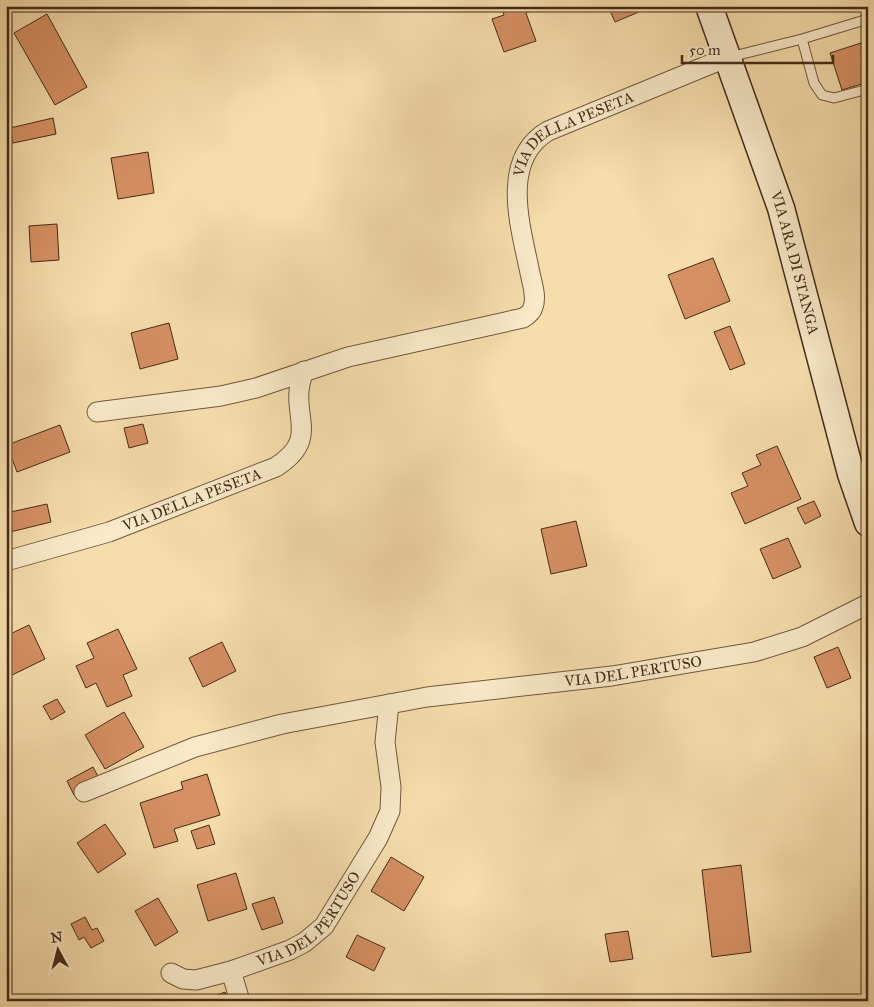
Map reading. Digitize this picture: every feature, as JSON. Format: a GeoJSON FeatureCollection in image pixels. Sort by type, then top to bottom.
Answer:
{"type":"FeatureCollection","features":[{"type":"Feature","properties":{"kind":"street","name":"VIA ARA DI STANGA"},"geometry":{"type":"LineString","coordinates":[[709,6],[781,208],[851,474],[868,523]]}},
{"type":"Feature","properties":{"kind":"street","name":"VIA DELLA PESETA"},"geometry":{"type":"LineString","coordinates":[[96,412],[211,398],[256,388],[348,357],[507,324],[528,315],[534,306],[534,296],[521,231],[518,195],[522,162],[532,143],[548,131],[728,58]]}},
{"type":"Feature","properties":{"kind":"street","name":"VIA DELLA PESETA"},"geometry":{"type":"LineString","coordinates":[[6,561],[118,529],[276,467],[290,457],[300,443],[298,392],[304,371]]}},
{"type":"Feature","properties":{"kind":"street","name":"VIA DEL PERTUSO"},"geometry":{"type":"LineString","coordinates":[[84,792],[159,761],[227,737],[389,704],[461,692],[612,676],[754,652],[802,637],[868,604]]}},
{"type":"Feature","properties":{"kind":"street","name":"VIA DEL PERTUSO"},"geometry":{"type":"LineString","coordinates":[[171,974],[183,980],[196,980],[231,971],[290,950],[318,932],[333,913],[378,838],[392,804],[385,742],[389,704]]}},
{"type":"Feature","properties":{"kind":"street"},"geometry":{"type":"LineString","coordinates":[[231,971],[240,1001]]}},
{"type":"Feature","properties":{"kind":"lane"},"geometry":{"type":"LineString","coordinates":[[728,58],[802,39],[868,19]]}},
{"type":"Feature","properties":{"kind":"lane"},"geometry":{"type":"LineString","coordinates":[[802,39],[814,83],[822,95],[834,98],[868,89]]}},
{"type":"Feature","properties":{"kind":"building"},"geometry":{"type":"Polygon","coordinates":[[[501,6],[532,6],[534,10],[526,13],[536,41],[504,52],[492,19],[504,15],[501,6]]]}},
{"type":"Feature","properties":{"kind":"building"},"geometry":{"type":"Polygon","coordinates":[[[608,6],[653,6],[615,22],[608,6]]]}},
{"type":"Feature","properties":{"kind":"building"},"geometry":{"type":"Polygon","coordinates":[[[47,14],[87,87],[55,105],[14,33],[47,14]]]}},
{"type":"Feature","properties":{"kind":"building"},"geometry":{"type":"Polygon","coordinates":[[[864,42],[868,55],[868,82],[842,90],[830,53],[864,42]]]}},
{"type":"Feature","properties":{"kind":"building"},"geometry":{"type":"Polygon","coordinates":[[[53,118],[56,134],[13,143],[10,128],[53,118]]]}},
{"type":"Feature","properties":{"kind":"building"},"geometry":{"type":"Polygon","coordinates":[[[148,152],[154,193],[118,199],[111,158],[148,152]]]}},
{"type":"Feature","properties":{"kind":"building"},"geometry":{"type":"Polygon","coordinates":[[[57,224],[59,260],[31,262],[29,226],[57,224]]]}},
{"type":"Feature","properties":{"kind":"building"},"geometry":{"type":"Polygon","coordinates":[[[713,258],[730,301],[685,319],[668,275],[713,258]]]}},
{"type":"Feature","properties":{"kind":"building"},"geometry":{"type":"Polygon","coordinates":[[[169,323],[178,359],[140,369],[131,333],[169,323]]]}},
{"type":"Feature","properties":{"kind":"building"},"geometry":{"type":"Polygon","coordinates":[[[730,326],[745,364],[730,370],[714,332],[730,326]]]}},
{"type":"Feature","properties":{"kind":"building"},"geometry":{"type":"Polygon","coordinates":[[[143,424],[148,443],[129,448],[124,428],[143,424]]]}},
{"type":"Feature","properties":{"kind":"building"},"geometry":{"type":"Polygon","coordinates":[[[60,425],[70,452],[17,472],[7,445],[60,425]]]}},
{"type":"Feature","properties":{"kind":"building"},"geometry":{"type":"Polygon","coordinates":[[[777,446],[801,499],[745,524],[731,493],[748,486],[742,473],[761,465],[756,455],[777,446]]]}},
{"type":"Feature","properties":{"kind":"building"},"geometry":{"type":"Polygon","coordinates":[[[814,501],[821,516],[805,524],[797,508],[814,501]]]}},
{"type":"Feature","properties":{"kind":"building"},"geometry":{"type":"Polygon","coordinates":[[[47,504],[51,522],[6,533],[6,513],[47,504]]]}},
{"type":"Feature","properties":{"kind":"building"},"geometry":{"type":"Polygon","coordinates":[[[576,521],[587,566],[551,574],[541,529],[576,521]]]}},
{"type":"Feature","properties":{"kind":"building"},"geometry":{"type":"Polygon","coordinates":[[[788,538],[801,567],[773,579],[760,549],[788,538]]]}},
{"type":"Feature","properties":{"kind":"building"},"geometry":{"type":"Polygon","coordinates":[[[29,625],[45,659],[6,678],[6,636],[29,625]]]}},
{"type":"Feature","properties":{"kind":"building"},"geometry":{"type":"Polygon","coordinates":[[[118,629],[137,669],[123,675],[132,696],[107,707],[96,683],[86,688],[76,666],[94,658],[87,643],[118,629]]]}},
{"type":"Feature","properties":{"kind":"building"},"geometry":{"type":"Polygon","coordinates":[[[222,642],[236,671],[203,687],[189,658],[222,642]]]}},
{"type":"Feature","properties":{"kind":"building"},"geometry":{"type":"Polygon","coordinates":[[[838,647],[851,678],[827,688],[814,657],[838,647]]]}},
{"type":"Feature","properties":{"kind":"building"},"geometry":{"type":"Polygon","coordinates":[[[57,699],[65,712],[51,720],[43,706],[57,699]]]}},
{"type":"Feature","properties":{"kind":"building"},"geometry":{"type":"Polygon","coordinates":[[[124,712],[144,747],[105,769],[85,735],[124,712]]]}},
{"type":"Feature","properties":{"kind":"building"},"geometry":{"type":"Polygon","coordinates":[[[93,767],[101,782],[74,795],[67,781],[93,767]]]}},
{"type":"Feature","properties":{"kind":"building"},"geometry":{"type":"Polygon","coordinates":[[[207,774],[220,815],[174,829],[178,841],[154,848],[140,803],[183,789],[181,782],[207,774]]]}},
{"type":"Feature","properties":{"kind":"building"},"geometry":{"type":"Polygon","coordinates":[[[105,824],[126,854],[98,873],[77,843],[105,824]]]}},
{"type":"Feature","properties":{"kind":"building"},"geometry":{"type":"Polygon","coordinates":[[[209,825],[215,844],[197,849],[191,831],[209,825]]]}},
{"type":"Feature","properties":{"kind":"building"},"geometry":{"type":"Polygon","coordinates":[[[391,857],[424,877],[404,911],[371,891],[391,857]]]}},
{"type":"Feature","properties":{"kind":"building"},"geometry":{"type":"Polygon","coordinates":[[[741,865],[751,952],[712,957],[702,870],[741,865]]]}},
{"type":"Feature","properties":{"kind":"building"},"geometry":{"type":"Polygon","coordinates":[[[236,873],[247,909],[208,921],[197,885],[236,873]]]}},
{"type":"Feature","properties":{"kind":"building"},"geometry":{"type":"Polygon","coordinates":[[[274,897],[283,923],[262,930],[252,904],[274,897]]]}},
{"type":"Feature","properties":{"kind":"building"},"geometry":{"type":"Polygon","coordinates":[[[158,898],[178,932],[155,946],[135,911],[158,898]]]}},
{"type":"Feature","properties":{"kind":"building"},"geometry":{"type":"Polygon","coordinates":[[[85,917],[92,930],[97,928],[104,941],[91,948],[84,937],[79,940],[71,924],[85,917]]]}},
{"type":"Feature","properties":{"kind":"building"},"geometry":{"type":"Polygon","coordinates":[[[628,931],[633,959],[610,962],[605,934],[628,931]]]}},
{"type":"Feature","properties":{"kind":"building"},"geometry":{"type":"Polygon","coordinates":[[[357,935],[385,948],[374,971],[346,957],[357,935]]]}},
{"type":"Feature","properties":{"kind":"building"},"geometry":{"type":"Polygon","coordinates":[[[225,992],[228,1001],[203,1001],[225,992]]]}}]}
